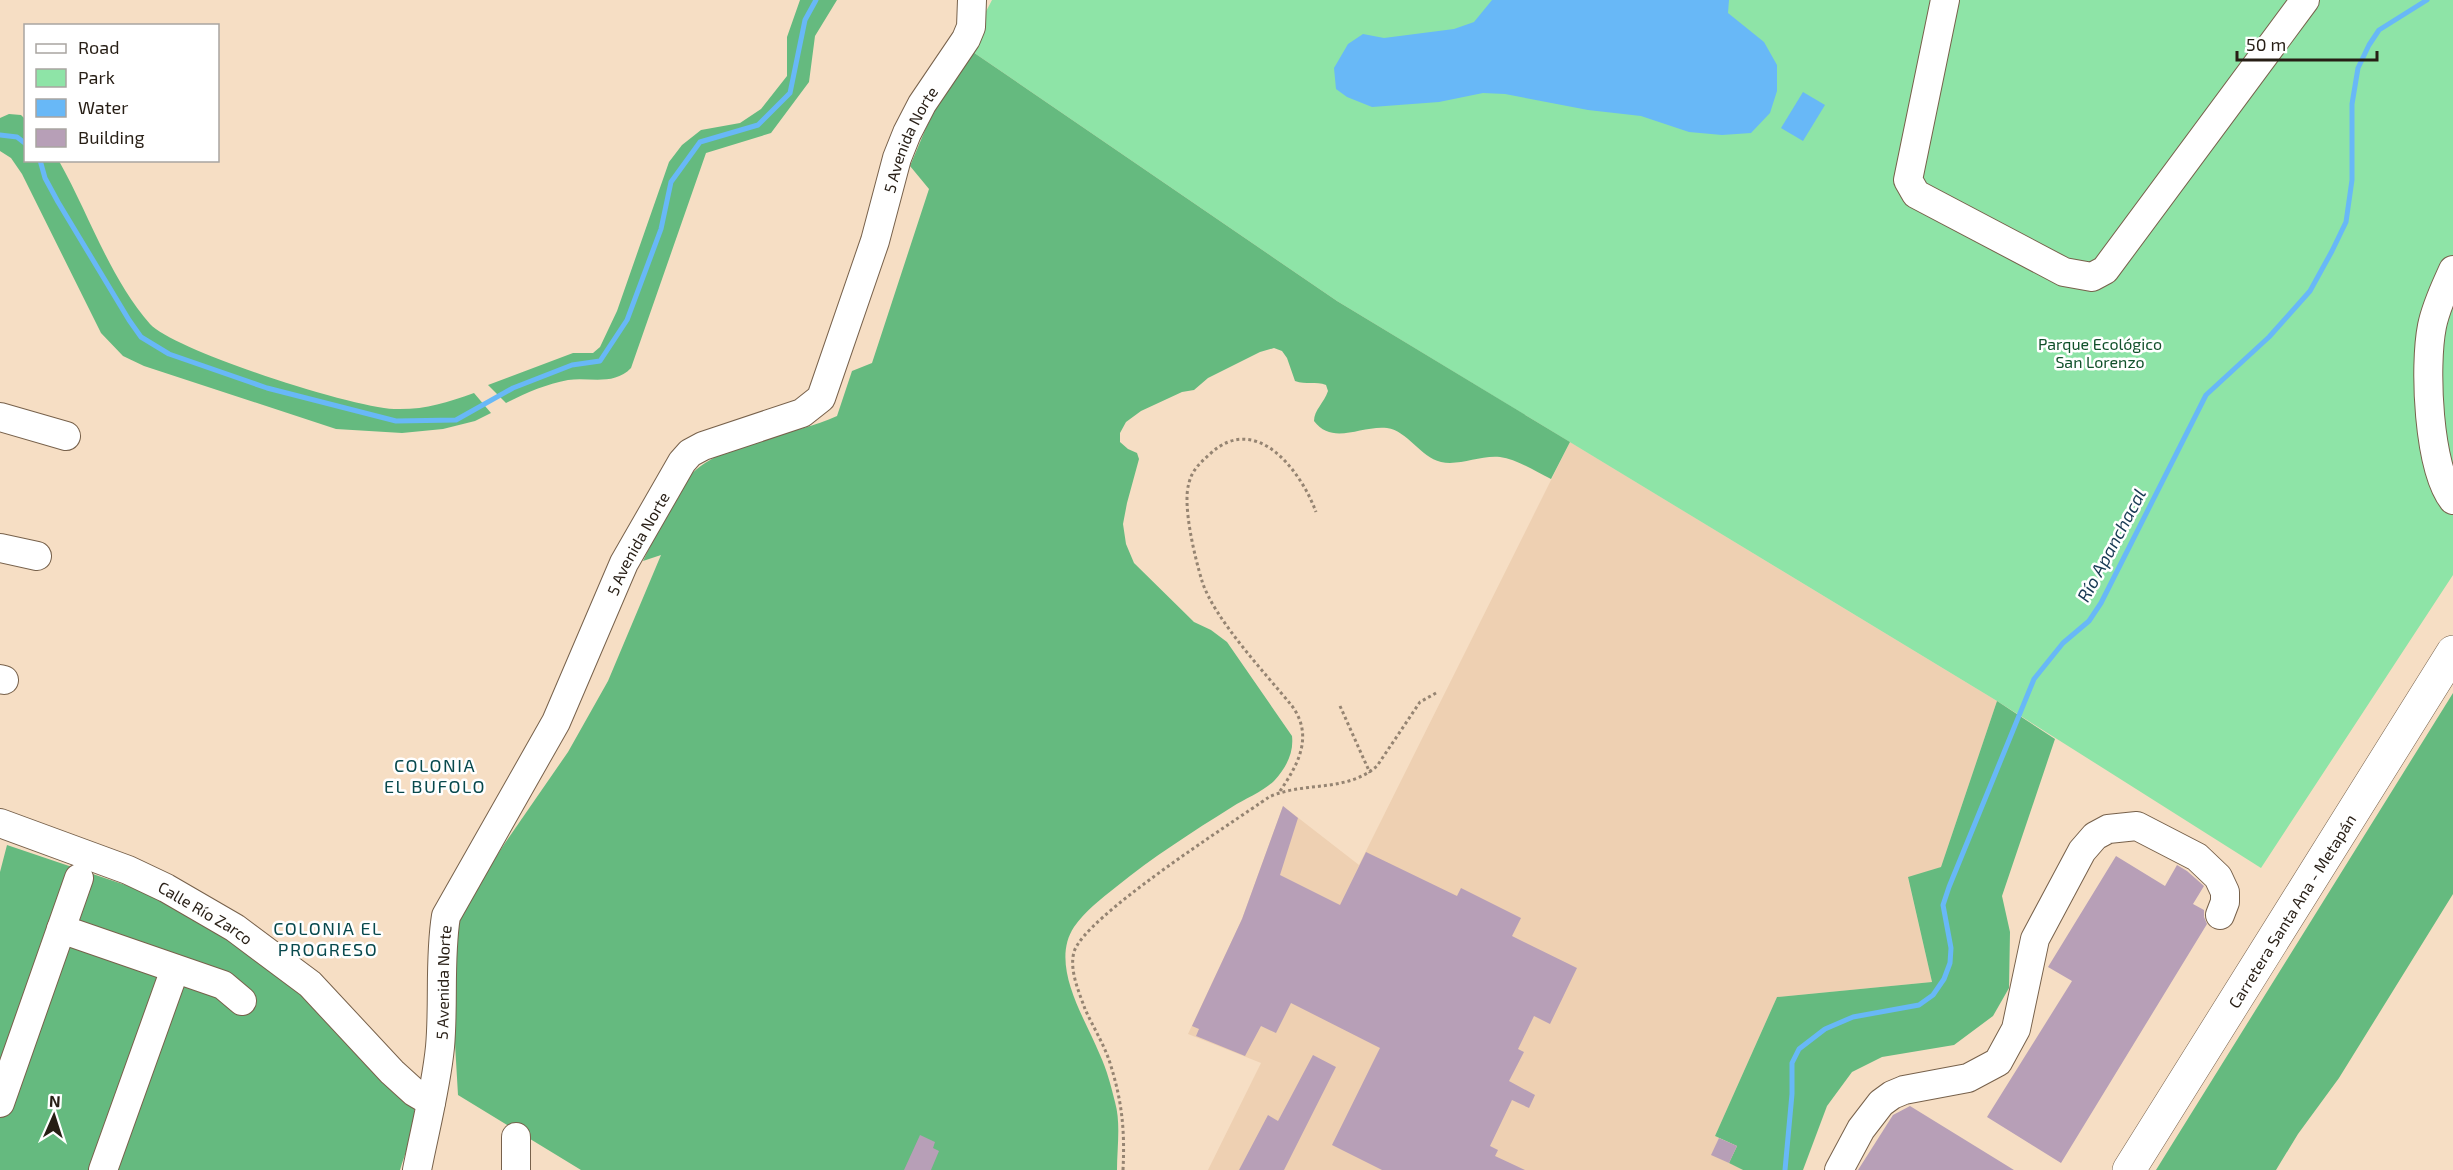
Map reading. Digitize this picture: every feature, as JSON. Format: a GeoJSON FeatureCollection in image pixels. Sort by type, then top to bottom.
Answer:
{"type":"FeatureCollection","features":[{"type":"Feature","properties":{"kind":"main road","name":"Carretera Santa Ana - Metapán"},"geometry":{"type":"LineString","coordinates":[[2129,1170],[2453,652]]}},
{"type":"Feature","properties":{"kind":"street","name":"5 Avenida Norte"},"geometry":{"type":"LineString","coordinates":[[417,1170],[440,1044],[443,935],[446,916],[556,722],[624,563],[682,462],[690,453],[703,446],[802,413],[821,398],[875,241],[897,158],[922,104],[966,39],[971,27],[972,0]]}},
{"type":"Feature","properties":{"kind":"street"},"geometry":{"type":"LineString","coordinates":[[1945,0],[1908,180],[1916,194],[2064,272],[2092,277],[2105,270],[2305,0]]}},
{"type":"Feature","properties":{"kind":"street"},"geometry":{"type":"LineString","coordinates":[[2453,270],[2432,326],[2427,369],[2437,466],[2453,501]]}},
{"type":"Feature","properties":{"kind":"street"},"geometry":{"type":"LineString","coordinates":[[0,417],[66,436]]}},
{"type":"Feature","properties":{"kind":"street"},"geometry":{"type":"LineString","coordinates":[[0,548],[37,556]]}},
{"type":"Feature","properties":{"kind":"street","name":"Calle Río Zarco"},"geometry":{"type":"LineString","coordinates":[[0,823],[128,870],[166,888],[235,928],[310,984],[392,1072],[414,1092],[431,1102]]}},
{"type":"Feature","properties":{"kind":"street"},"geometry":{"type":"LineString","coordinates":[[1839,1170],[1861,1130],[1881,1103],[1892,1095],[1904,1090],[1968,1078],[1998,1062],[2016,1029],[2035,939],[2082,851],[2095,836],[2108,829],[2137,826],[2197,857],[2218,877],[2225,892],[2225,902],[2220,915]]}},
{"type":"Feature","properties":{"kind":"street"},"geometry":{"type":"LineString","coordinates":[[0,1103],[79,878]]}},
{"type":"Feature","properties":{"kind":"street"},"geometry":{"type":"LineString","coordinates":[[61,929],[223,985],[242,1001]]}},
{"type":"Feature","properties":{"kind":"street"},"geometry":{"type":"LineString","coordinates":[[103,1170],[175,969]]}},
{"type":"Feature","properties":{"kind":"street"},"geometry":{"type":"LineString","coordinates":[[516,1137],[516,1170]]}},
{"type":"Feature","properties":{"kind":"path"},"geometry":{"type":"LineString","coordinates":[[1279,793],[1296,767],[1300,755],[1303,728],[1293,706],[1219,613],[1202,582],[1186,509],[1189,482],[1196,466],[1215,449],[1232,442],[1254,441],[1274,450],[1293,468],[1308,490],[1316,512]]}},
{"type":"Feature","properties":{"kind":"path"},"geometry":{"type":"LineString","coordinates":[[1123,1170],[1124,1121],[1110,1062],[1075,978],[1074,952],[1095,923],[1120,902],[1269,797],[1279,793],[1344,784],[1370,773],[1420,702],[1436,693]]}},
{"type":"Feature","properties":{"kind":"path"},"geometry":{"type":"LineString","coordinates":[[1340,706],[1370,773]]}},
{"type":"Feature","properties":{"kind":"shaded area"},"geometry":{"type":"Polygon","coordinates":[[[1570,442],[1997,701],[1941,867],[1908,878],[1932,982],[1777,997],[1715,1136],[1737,1146],[1730,1163],[1743,1170],[1208,1170],[1261,1063],[1188,1034],[1242,919],[1283,806],[1359,865],[1570,442]]]}},
{"type":"Feature","properties":{"kind":"green space"},"geometry":{"type":"Polygon","coordinates":[[[800,0],[837,0],[815,36],[809,82],[771,133],[706,153],[631,368],[624,374],[609,379],[576,379],[552,384],[506,403],[488,385],[573,353],[593,353],[600,347],[617,311],[669,162],[682,145],[701,130],[740,123],[761,109],[787,76],[787,37],[800,0]]]}},
{"type":"Feature","properties":{"kind":"green space","name":"Parque Ecológico San Lorenzo"},"geometry":{"type":"Polygon","coordinates":[[[992,0],[2453,0],[2453,575],[2261,868],[1997,701],[1337,301],[967,48],[992,0]]]}},
{"type":"Feature","properties":{"kind":"green space"},"geometry":{"type":"Polygon","coordinates":[[[967,48],[1337,301],[1570,442],[1551,479],[1520,463],[1500,457],[1455,463],[1441,462],[1427,455],[1401,434],[1387,428],[1348,433],[1330,432],[1314,421],[1328,391],[1326,385],[1295,381],[1287,358],[1282,351],[1274,348],[1260,352],[1208,378],[1194,390],[1182,392],[1141,411],[1126,422],[1120,433],[1120,442],[1137,453],[1139,459],[1123,524],[1126,544],[1134,563],[1194,622],[1211,630],[1227,642],[1292,736],[1292,748],[1282,771],[1270,785],[1187,835],[1130,876],[1083,916],[1074,927],[1067,942],[1065,958],[1072,991],[1105,1066],[1117,1110],[1117,1170],[581,1170],[458,1095],[450,957],[457,917],[568,752],[608,681],[661,555],[643,561],[680,488],[700,467],[717,456],[837,416],[852,371],[872,363],[929,189],[910,166],[926,128],[967,48]]]}},
{"type":"Feature","properties":{"kind":"green space"},"geometry":{"type":"Polygon","coordinates":[[[9,114],[21,115],[24,118],[24,162],[60,162],[123,286],[150,324],[166,335],[193,349],[266,376],[343,399],[373,406],[405,409],[435,405],[474,393],[491,413],[475,421],[443,429],[402,433],[336,429],[144,366],[123,356],[101,333],[22,174],[11,158],[0,151],[0,118],[9,114]]]}},
{"type":"Feature","properties":{"kind":"green space"},"geometry":{"type":"Polygon","coordinates":[[[2453,693],[2453,894],[2339,1078],[2298,1134],[2276,1170],[2156,1170],[2453,693]]]}},
{"type":"Feature","properties":{"kind":"green space"},"geometry":{"type":"Polygon","coordinates":[[[1997,701],[2055,739],[2002,896],[2010,932],[2009,988],[1993,1016],[1954,1045],[1882,1057],[1852,1072],[1827,1106],[1803,1170],[1743,1170],[1729,1163],[1737,1146],[1715,1136],[1777,997],[1932,982],[1908,877],[1941,867],[1997,701]]]}},
{"type":"Feature","properties":{"kind":"green space"},"geometry":{"type":"Polygon","coordinates":[[[7,845],[149,893],[222,933],[300,994],[413,1103],[413,1128],[400,1170],[0,1170],[0,872],[7,845]]]}},
{"type":"Feature","properties":{"kind":"water"},"geometry":{"type":"Polygon","coordinates":[[[1492,0],[1729,0],[1728,13],[1764,42],[1777,65],[1777,91],[1770,113],[1751,133],[1722,135],[1689,132],[1641,116],[1588,110],[1505,94],[1483,93],[1439,102],[1372,107],[1347,97],[1336,89],[1334,68],[1348,44],[1363,34],[1384,38],[1454,29],[1474,22],[1492,0]]]}},
{"type":"Feature","properties":{"kind":"water"},"geometry":{"type":"Polygon","coordinates":[[[1803,92],[1825,105],[1803,141],[1781,128],[1803,92]]]}},
{"type":"Feature","properties":{"kind":"building"},"geometry":{"type":"Polygon","coordinates":[[[1283,806],[1298,818],[1280,875],[1340,905],[1366,852],[1457,896],[1461,888],[1521,918],[1512,936],[1577,968],[1550,1024],[1534,1016],[1518,1049],[1524,1052],[1509,1081],[1535,1095],[1529,1108],[1512,1100],[1490,1146],[1498,1150],[1495,1156],[1525,1170],[1382,1170],[1332,1145],[1380,1048],[1291,1003],[1276,1033],[1261,1026],[1245,1056],[1196,1036],[1199,1029],[1192,1026],[1242,919],[1283,806]]]}},
{"type":"Feature","properties":{"kind":"building"},"geometry":{"type":"Polygon","coordinates":[[[2116,856],[2165,886],[2177,865],[2187,871],[2204,886],[2193,904],[2204,910],[2207,924],[2061,1163],[1987,1117],[2072,981],[2048,967],[2116,856]]]}},
{"type":"Feature","properties":{"kind":"building"},"geometry":{"type":"Polygon","coordinates":[[[1313,1055],[1336,1067],[1284,1170],[1239,1170],[1268,1115],[1278,1121],[1313,1055]]]}},
{"type":"Feature","properties":{"kind":"building"},"geometry":{"type":"Polygon","coordinates":[[[1910,1106],[2014,1170],[1858,1170],[1893,1115],[1910,1106]]]}},
{"type":"Feature","properties":{"kind":"building"},"geometry":{"type":"Polygon","coordinates":[[[920,1135],[935,1142],[933,1148],[939,1151],[931,1170],[904,1170],[920,1135]]]}},
{"type":"Feature","properties":{"kind":"building"},"geometry":{"type":"Polygon","coordinates":[[[1719,1138],[1737,1146],[1729,1163],[1711,1155],[1719,1138]]]}},
{"type":"Feature","properties":{"kind":"waterway"},"geometry":{"type":"LineString","coordinates":[[41,162],[45,178],[58,202],[141,337],[169,354],[267,388],[396,421],[456,420],[513,388],[572,365],[600,361],[627,320],[661,229],[671,182],[700,142],[758,125],[790,93],[805,20],[816,0]]}},
{"type":"Feature","properties":{"kind":"waterway","name":"Río Apanchacal"},"geometry":{"type":"LineString","coordinates":[[1785,1170],[1792,1094],[1792,1063],[1799,1049],[1825,1029],[1853,1017],[1919,1005],[1933,995],[1944,979],[1950,963],[1951,948],[1943,905],[2034,679],[2063,643],[2089,621],[2101,603],[2206,395],[2269,337],[2310,291],[2346,222],[2352,180],[2352,104],[2358,68],[2379,30],[2427,0]]}},
{"type":"Feature","properties":{"kind":"waterway"},"geometry":{"type":"LineString","coordinates":[[0,135],[17,137],[24,142]]}},
{"type":"Feature","properties":{"kind":"district","name":"COLONIA EL BUFOLO"},"geometry":{"type":"Point","coordinates":[435,775]}},
{"type":"Feature","properties":{"kind":"district","name":"COLONIA EL PROGRESO"},"geometry":{"type":"Point","coordinates":[328,938]}}]}
